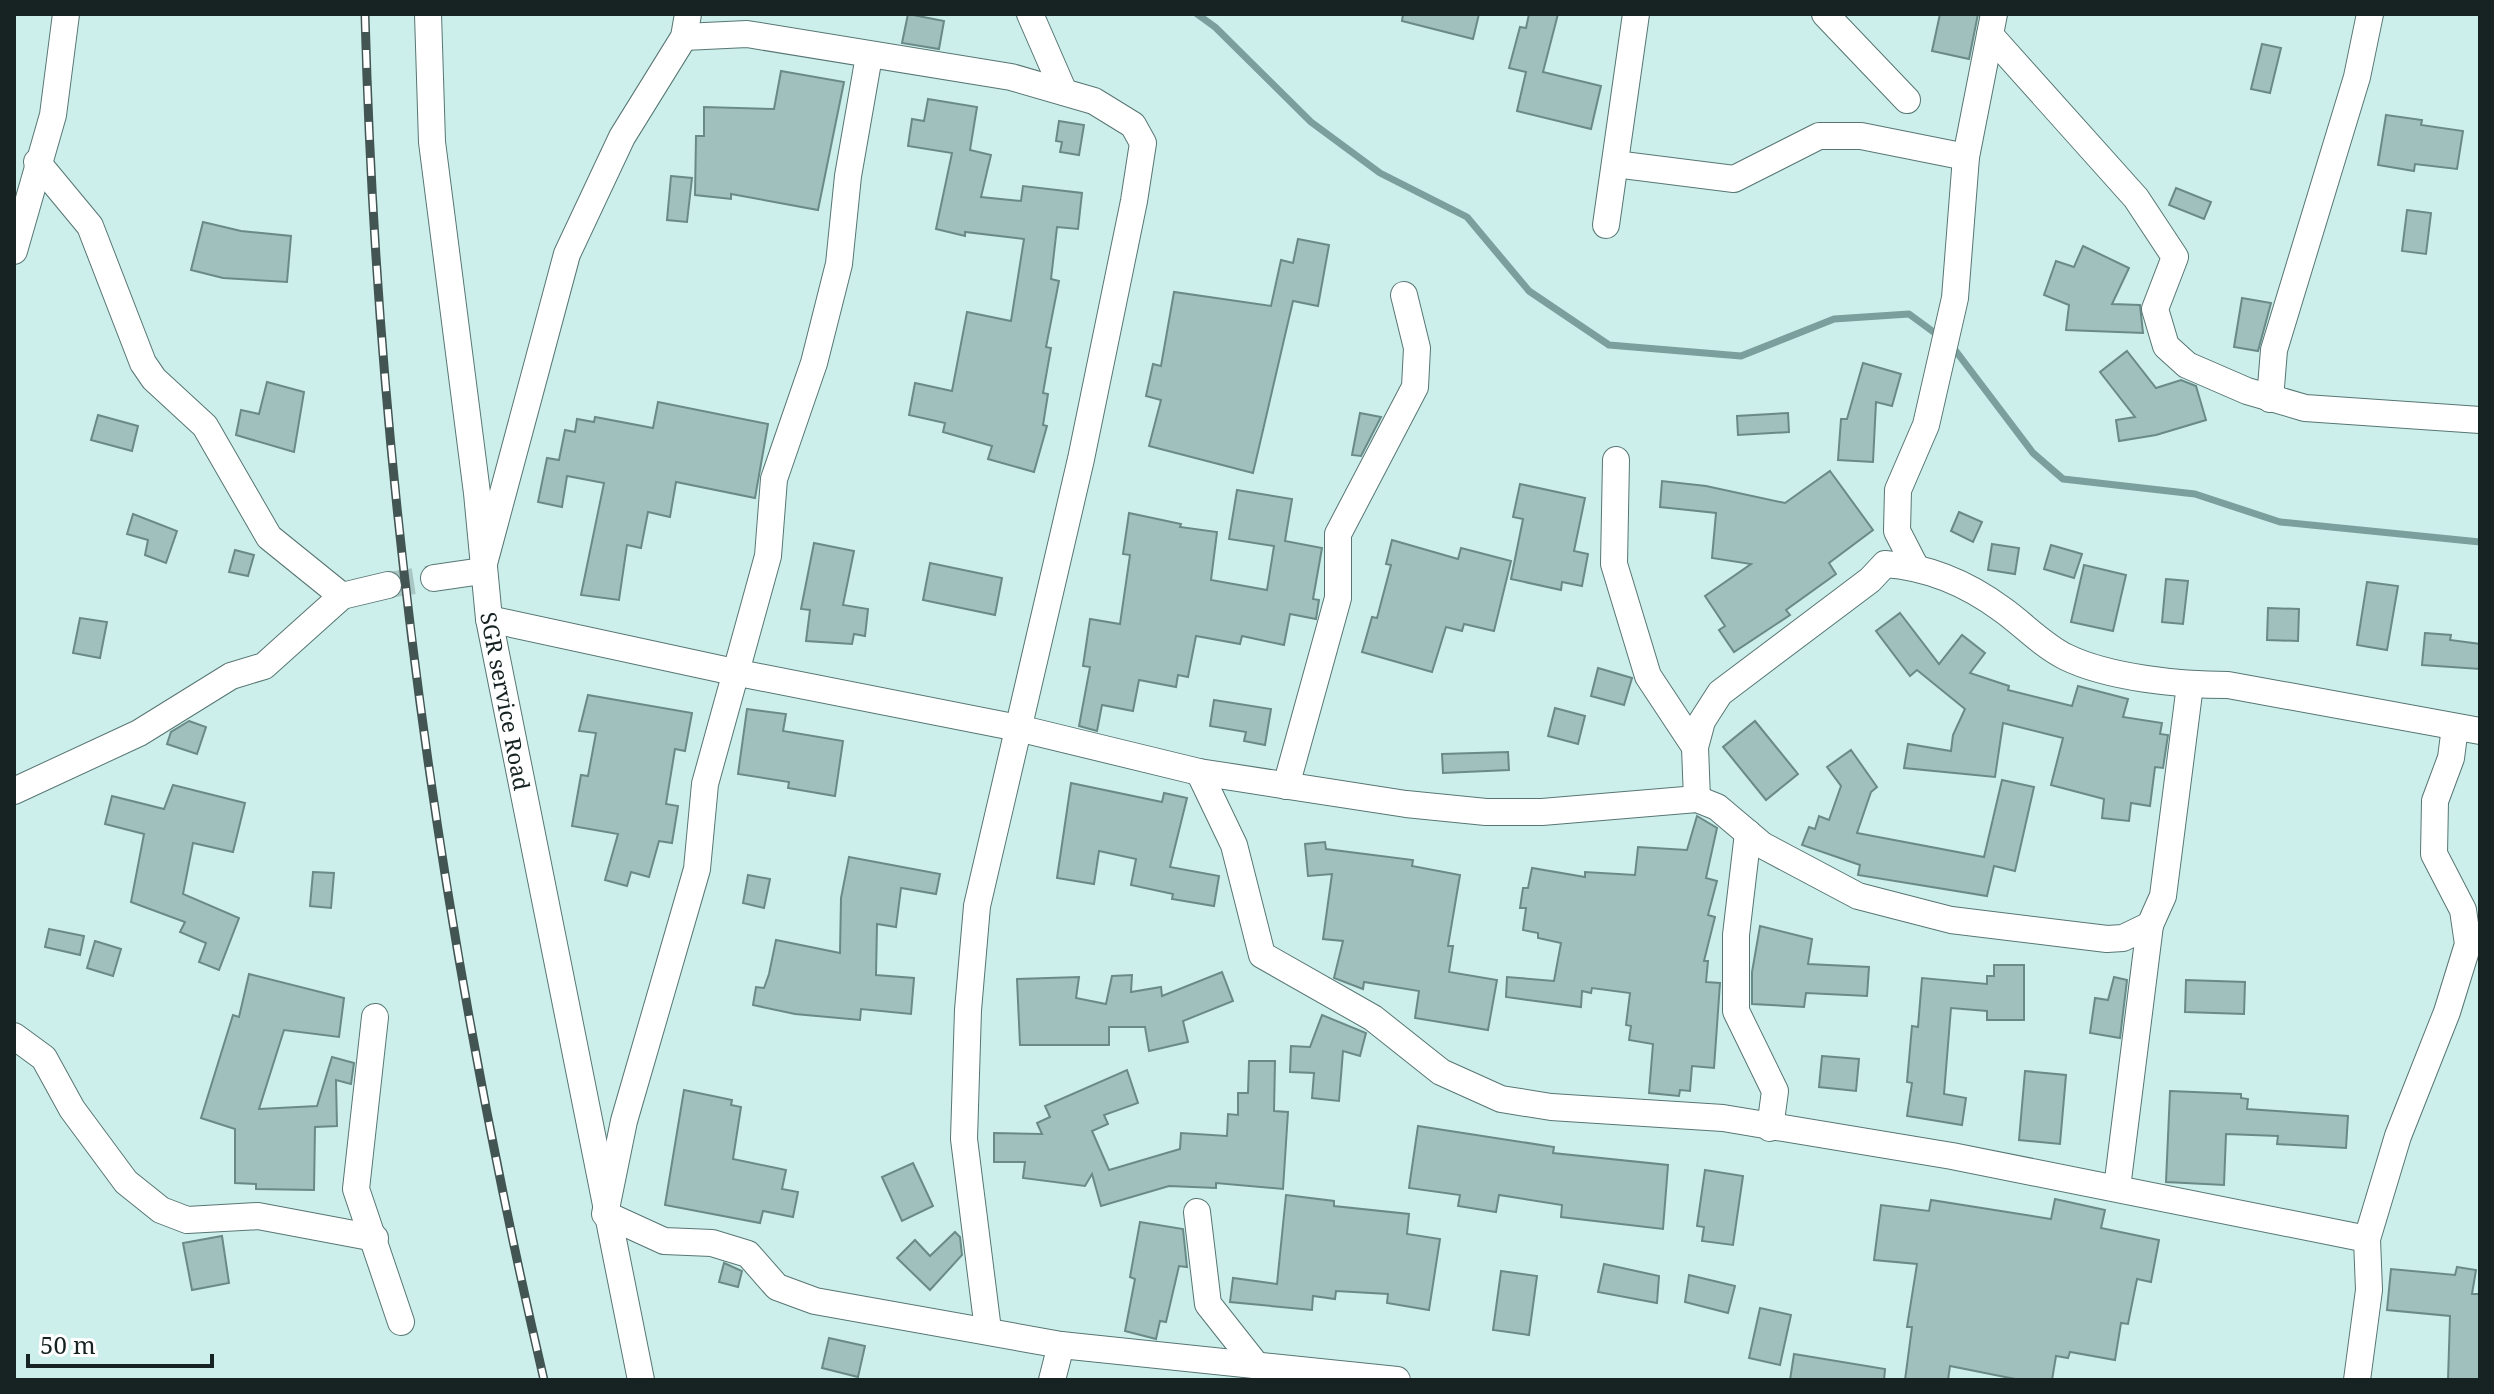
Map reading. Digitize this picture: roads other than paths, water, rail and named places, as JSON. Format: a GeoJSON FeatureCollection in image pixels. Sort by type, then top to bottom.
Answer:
{"type":"FeatureCollection","features":[{"type":"Feature","properties":{"kind":"street"},"geometry":{"type":"LineString","coordinates":[[14,251],[37,162],[53,115],[66,14]]}},
{"type":"Feature","properties":{"kind":"street","name":"SGR service Road"},"geometry":{"type":"LineString","coordinates":[[428,14],[432,142],[477,493],[482,571],[489,619],[605,1214],[641,1380]]}},
{"type":"Feature","properties":{"kind":"street"},"geometry":{"type":"LineString","coordinates":[[1030,14],[1064,92]]}},
{"type":"Feature","properties":{"kind":"street"},"geometry":{"type":"LineString","coordinates":[[1606,225],[1636,14]]}},
{"type":"Feature","properties":{"kind":"street"},"geometry":{"type":"LineString","coordinates":[[1825,14],[1907,100]]}},
{"type":"Feature","properties":{"kind":"street"},"geometry":{"type":"LineString","coordinates":[[2270,399],[2274,350],[2357,77],[2370,14]]}},
{"type":"Feature","properties":{"kind":"street"},"geometry":{"type":"LineString","coordinates":[[1992,24],[2136,198],[2175,257],[2155,309],[2166,346],[2187,365],[2270,399],[2305,408],[2480,420]]}},
{"type":"Feature","properties":{"kind":"street"},"geometry":{"type":"LineString","coordinates":[[1915,566],[1897,531],[1898,490],[1926,425],[1950,325],[1955,298],[1966,157],[1992,24]]}},
{"type":"Feature","properties":{"kind":"street"},"geometry":{"type":"LineString","coordinates":[[434,578],[482,571],[567,254],[622,137],[686,25],[966,69],[1094,101],[1133,125],[1143,143],[1134,201],[1081,459],[977,906],[968,1010],[964,1139],[988,1330]]}},
{"type":"Feature","properties":{"kind":"street"},"geometry":{"type":"LineString","coordinates":[[869,56],[848,176],[839,264],[814,363],[774,479],[768,556],[705,784],[697,869],[624,1121],[605,1214],[664,1241],[712,1243],[748,1254],[777,1287],[815,1301],[1061,1345],[1397,1380]]}},
{"type":"Feature","properties":{"kind":"street"},"geometry":{"type":"LineString","coordinates":[[1615,164],[1734,179],[1819,136],[1861,136],[1966,157]]}},
{"type":"Feature","properties":{"kind":"street"},"geometry":{"type":"LineString","coordinates":[[37,162],[90,226],[143,363],[154,379],[205,426],[269,537],[342,596]]}},
{"type":"Feature","properties":{"kind":"street"},"geometry":{"type":"LineString","coordinates":[[1286,786],[1338,598],[1338,534],[1415,387],[1417,348],[1404,295]]}},
{"type":"Feature","properties":{"kind":"street"},"geometry":{"type":"LineString","coordinates":[[1616,460],[1614,564],[1648,676],[1695,747]]}},
{"type":"Feature","properties":{"kind":"street"},"geometry":{"type":"LineString","coordinates":[[1697,799],[1695,747],[1702,721],[1720,693],[1870,580],[1885,564],[1915,566],[1969,588],[2066,656],[2089,665],[2190,685],[2228,685],[2467,729],[2451,758],[2435,801],[2434,854],[2463,910],[2468,944],[2447,1012],[2398,1136],[2367,1239],[2369,1290],[2357,1380]]}},
{"type":"Feature","properties":{"kind":"street"},"geometry":{"type":"LineString","coordinates":[[14,791],[139,733],[231,676],[264,666],[342,596],[388,585]]}},
{"type":"Feature","properties":{"kind":"street"},"geometry":{"type":"LineString","coordinates":[[489,619],[734,672],[1018,728],[1199,772],[1286,786],[1486,812],[1542,812],[1697,799],[1717,807],[1762,845],[1858,896],[1951,920],[2107,939],[2123,938],[2150,925]]}},
{"type":"Feature","properties":{"kind":"street"},"geometry":{"type":"LineString","coordinates":[[2117,1188],[2150,925],[2163,896],[2190,685]]}},
{"type":"Feature","properties":{"kind":"street"},"geometry":{"type":"LineString","coordinates":[[1199,772],[1234,845],[1262,955],[1373,1018],[1441,1072],[1501,1099],[1551,1107],[1723,1118],[1770,1128],[1879,1143],[2367,1239]]}},
{"type":"Feature","properties":{"kind":"street"},"geometry":{"type":"LineString","coordinates":[[1748,833],[1736,935],[1736,1011],[1775,1091],[1770,1128]]}},
{"type":"Feature","properties":{"kind":"street"},"geometry":{"type":"LineString","coordinates":[[375,1017],[356,1189],[401,1322]]}},
{"type":"Feature","properties":{"kind":"street"},"geometry":{"type":"LineString","coordinates":[[14,1036],[44,1058],[72,1109],[126,1182],[161,1210],[187,1220],[258,1216],[375,1238]]}},
{"type":"Feature","properties":{"kind":"street"},"geometry":{"type":"LineString","coordinates":[[1197,1212],[1208,1304],[1257,1366]]}},
{"type":"Feature","properties":{"kind":"street"},"geometry":{"type":"LineString","coordinates":[[1052,1380],[1061,1345]]}},
{"type":"Feature","properties":{"kind":"waterway"},"geometry":{"type":"LineString","coordinates":[[1197,14],[1215,27],[1311,122],[1380,173],[1467,217],[1529,291],[1609,345],[1741,356],[1834,319],[1909,314],[1939,336]]}},
{"type":"Feature","properties":{"kind":"waterway"},"geometry":{"type":"LineString","coordinates":[[1952,346],[2033,453],[2063,479],[2195,494],[2280,522],[2480,542]]}},
{"type":"Feature","properties":{"kind":"tunnel"},"geometry":{"type":"LineString","coordinates":[[388,585],[434,578]]}},
{"type":"Feature","properties":{"kind":"railway"},"geometry":{"type":"LineString","coordinates":[[365,14],[383,358],[399,530],[420,702],[474,1043],[544,1380]]}}]}
